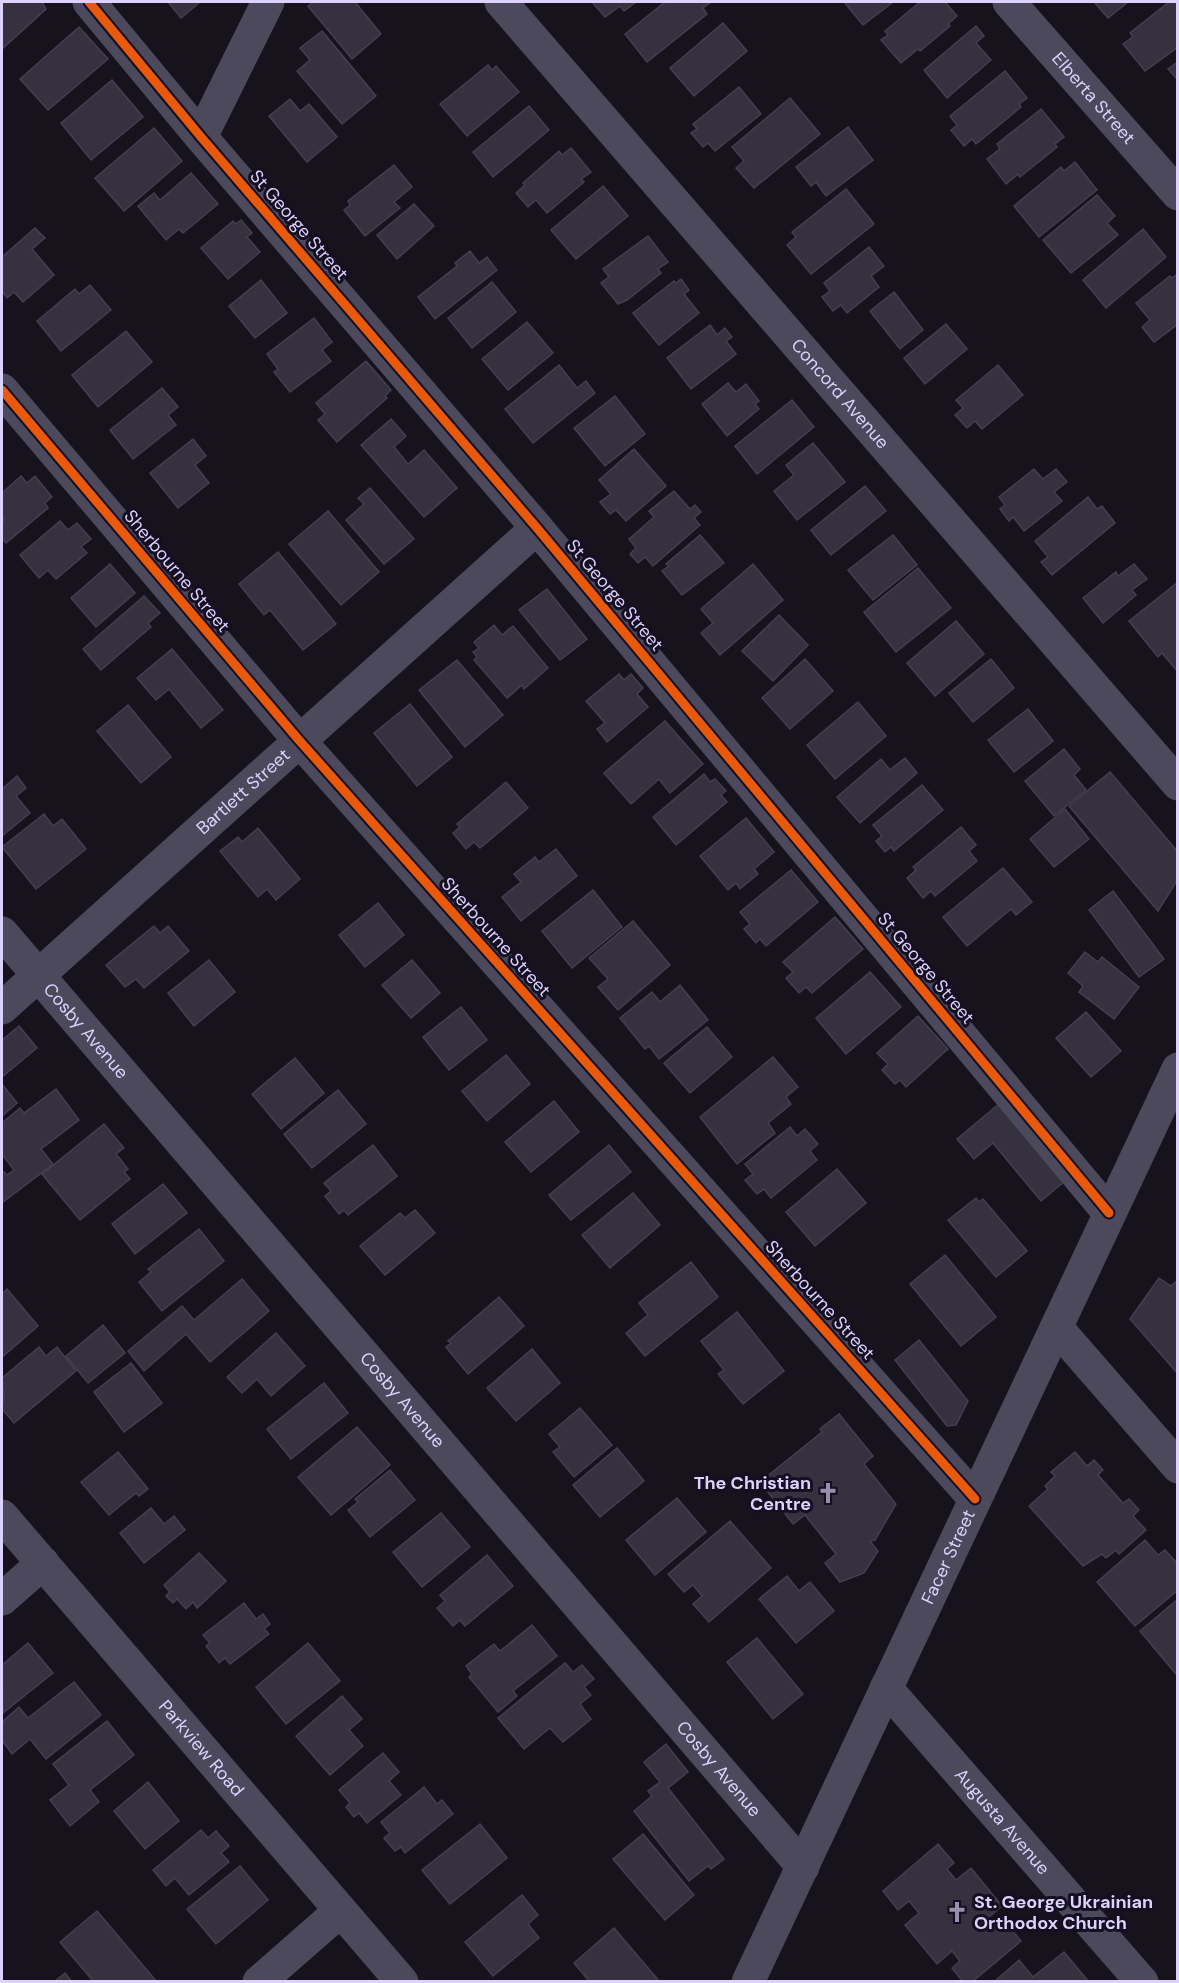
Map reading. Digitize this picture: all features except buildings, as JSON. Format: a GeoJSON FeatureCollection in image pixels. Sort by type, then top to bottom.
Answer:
{"type":"FeatureCollection","features":[{"type":"Feature","properties":{"kind":"street","name":"St George Street"},"geometry":{"type":"LineString","coordinates":[[89,2],[201,137],[537,528],[1109,1213]]}},
{"type":"Feature","properties":{"kind":"street"},"geometry":{"type":"LineString","coordinates":[[201,137],[268,2]]}},
{"type":"Feature","properties":{"kind":"street","name":"Concord Avenue"},"geometry":{"type":"LineString","coordinates":[[501,2],[1178,784]]}},
{"type":"Feature","properties":{"kind":"street","name":"Elberta Street"},"geometry":{"type":"LineString","coordinates":[[1009,2],[1178,194]]}},
{"type":"Feature","properties":{"kind":"street","name":"Sherbourne Street"},"geometry":{"type":"LineString","coordinates":[[2,390],[298,740],[975,1499]]}},
{"type":"Feature","properties":{"kind":"street","name":"Bartlett Street"},"geometry":{"type":"LineString","coordinates":[[2,1008],[298,740],[537,528]]}},
{"type":"Feature","properties":{"kind":"street","name":"Cosby Avenue"},"geometry":{"type":"LineString","coordinates":[[2,933],[803,1867]]}},
{"type":"Feature","properties":{"kind":"street","name":"Facer Street"},"geometry":{"type":"LineString","coordinates":[[748,1982],[1178,1069]]}},
{"type":"Feature","properties":{"kind":"street"},"geometry":{"type":"LineString","coordinates":[[1057,1328],[1178,1467]]}},
{"type":"Feature","properties":{"kind":"street","name":"Parkview Road"},"geometry":{"type":"LineString","coordinates":[[2,1516],[402,1982]]}},
{"type":"Feature","properties":{"kind":"street"},"geometry":{"type":"LineString","coordinates":[[2,1599],[43,1563]]}},
{"type":"Feature","properties":{"kind":"street","name":"Augusta Avenue"},"geometry":{"type":"LineString","coordinates":[[886,1688],[1142,1982]]}},
{"type":"Feature","properties":{"kind":"street"},"geometry":{"type":"LineString","coordinates":[[259,1982],[340,1911]]}},
{"type":"Feature","properties":{"kind":"cycle path"},"geometry":{"type":"LineString","coordinates":[[89,2],[201,137],[537,528],[1109,1213]]}},
{"type":"Feature","properties":{"kind":"cycle path"},"geometry":{"type":"LineString","coordinates":[[2,390],[298,739],[975,1499]]}},
{"type":"Feature","properties":{"kind":"place","name":"The Christian Centre"},"geometry":{"type":"Point","coordinates":[828,1493]}},
{"type":"Feature","properties":{"kind":"place","name":"St. George Ukrainian Orthodox Church"},"geometry":{"type":"Point","coordinates":[957,1912]}}]}
